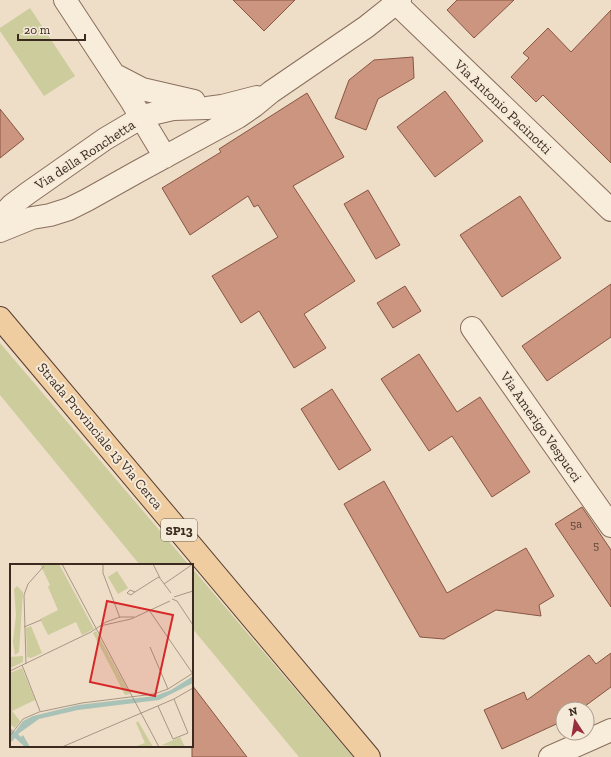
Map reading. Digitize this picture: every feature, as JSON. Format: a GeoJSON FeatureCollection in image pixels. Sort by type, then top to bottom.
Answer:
{"type":"FeatureCollection","features":[{"type":"Feature","properties":{"kind":"main road","name":"Strada Provinciale 13 Via Cerca"},"geometry":{"type":"LineString","coordinates":[[0,318],[363,750]]}},
{"type":"Feature","properties":{"kind":"street"},"geometry":{"type":"LineString","coordinates":[[65,0],[114,74],[165,157]]}},
{"type":"Feature","properties":{"kind":"street","name":"Via della Ronchetta"},"geometry":{"type":"LineString","coordinates":[[0,231],[32,218],[50,215],[68,209],[87,200],[246,112],[271,92],[366,27],[398,2]]}},
{"type":"Feature","properties":{"kind":"street","name":"Via Antonio Pacinotti"},"geometry":{"type":"LineString","coordinates":[[398,2],[611,210]]}},
{"type":"Feature","properties":{"kind":"street"},"geometry":{"type":"LineString","coordinates":[[114,74],[142,89],[214,107]]}},
{"type":"Feature","properties":{"kind":"street","name":"Via della Ronchetta"},"geometry":{"type":"LineString","coordinates":[[0,218],[12,205],[28,193],[105,139],[142,118],[174,109],[214,107],[248,100],[271,92]]}},
{"type":"Feature","properties":{"kind":"street","name":"Via Amerigo Vespucci"},"geometry":{"type":"LineString","coordinates":[[472,328],[611,526]]}},
{"type":"Feature","properties":{"kind":"street"},"geometry":{"type":"LineString","coordinates":[[550,757],[611,730]]}},
{"type":"Feature","properties":{"kind":"green space"},"geometry":{"type":"Polygon","coordinates":[[[30,8],[75,76],[44,96],[0,31],[0,28],[30,8]]]}},
{"type":"Feature","properties":{"kind":"green space"},"geometry":{"type":"Polygon","coordinates":[[[0,343],[188,564],[139,564],[0,395],[0,343]]]}},
{"type":"Feature","properties":{"kind":"green space"},"geometry":{"type":"Polygon","coordinates":[[[193,569],[353,757],[299,757],[193,629],[193,569]]]}},
{"type":"Feature","properties":{"kind":"building"},"geometry":{"type":"Polygon","coordinates":[[[233,0],[295,0],[264,31],[233,0]]]}},
{"type":"Feature","properties":{"kind":"building"},"geometry":{"type":"Polygon","coordinates":[[[457,0],[514,0],[474,38],[447,10],[457,0]]]}},
{"type":"Feature","properties":{"kind":"building"},"geometry":{"type":"Polygon","coordinates":[[[611,10],[611,163],[543,95],[536,102],[511,77],[529,58],[523,53],[548,28],[571,52],[611,10]]]}},
{"type":"Feature","properties":{"kind":"building"},"geometry":{"type":"Polygon","coordinates":[[[413,57],[414,78],[378,99],[366,130],[335,118],[349,80],[374,60],[413,57]]]}},
{"type":"Feature","properties":{"kind":"building"},"geometry":{"type":"Polygon","coordinates":[[[445,91],[483,141],[435,177],[397,127],[445,91]]]}},
{"type":"Feature","properties":{"kind":"building"},"geometry":{"type":"Polygon","coordinates":[[[307,93],[344,157],[293,186],[355,281],[304,314],[326,348],[294,368],[259,311],[241,323],[212,276],[278,237],[258,205],[254,207],[248,196],[190,235],[162,188],[221,152],[219,149],[307,93]]]}},
{"type":"Feature","properties":{"kind":"building"},"geometry":{"type":"Polygon","coordinates":[[[0,109],[24,139],[0,158],[0,109]]]}},
{"type":"Feature","properties":{"kind":"building"},"geometry":{"type":"Polygon","coordinates":[[[368,190],[400,245],[376,259],[344,204],[368,190]]]}},
{"type":"Feature","properties":{"kind":"building"},"geometry":{"type":"Polygon","coordinates":[[[520,196],[561,258],[502,297],[460,235],[520,196]]]}},
{"type":"Feature","properties":{"kind":"building"},"geometry":{"type":"Polygon","coordinates":[[[611,284],[611,337],[547,381],[522,346],[611,284]]]}},
{"type":"Feature","properties":{"kind":"building"},"geometry":{"type":"Polygon","coordinates":[[[405,286],[421,311],[393,328],[377,303],[405,286]]]}},
{"type":"Feature","properties":{"kind":"building"},"geometry":{"type":"Polygon","coordinates":[[[419,354],[457,412],[480,397],[530,472],[492,497],[452,436],[429,451],[381,379],[419,354]]]}},
{"type":"Feature","properties":{"kind":"building"},"geometry":{"type":"Polygon","coordinates":[[[332,389],[371,450],[339,470],[301,409],[332,389]]]}},
{"type":"Feature","properties":{"kind":"building"},"geometry":{"type":"Polygon","coordinates":[[[384,481],[447,593],[526,548],[554,596],[539,605],[541,616],[496,610],[444,639],[420,637],[344,504],[384,481]]]}},
{"type":"Feature","properties":{"kind":"building"},"geometry":{"type":"Polygon","coordinates":[[[582,507],[611,550],[611,607],[555,524],[582,507]]]}},
{"type":"Feature","properties":{"kind":"building"},"geometry":{"type":"Polygon","coordinates":[[[611,653],[611,687],[592,701],[555,701],[555,725],[502,749],[484,710],[524,692],[527,700],[589,655],[596,664],[611,653]]]}},
{"type":"Feature","properties":{"kind":"building"},"geometry":{"type":"Polygon","coordinates":[[[193,686],[247,757],[192,757],[193,747],[193,686]]]}}]}
